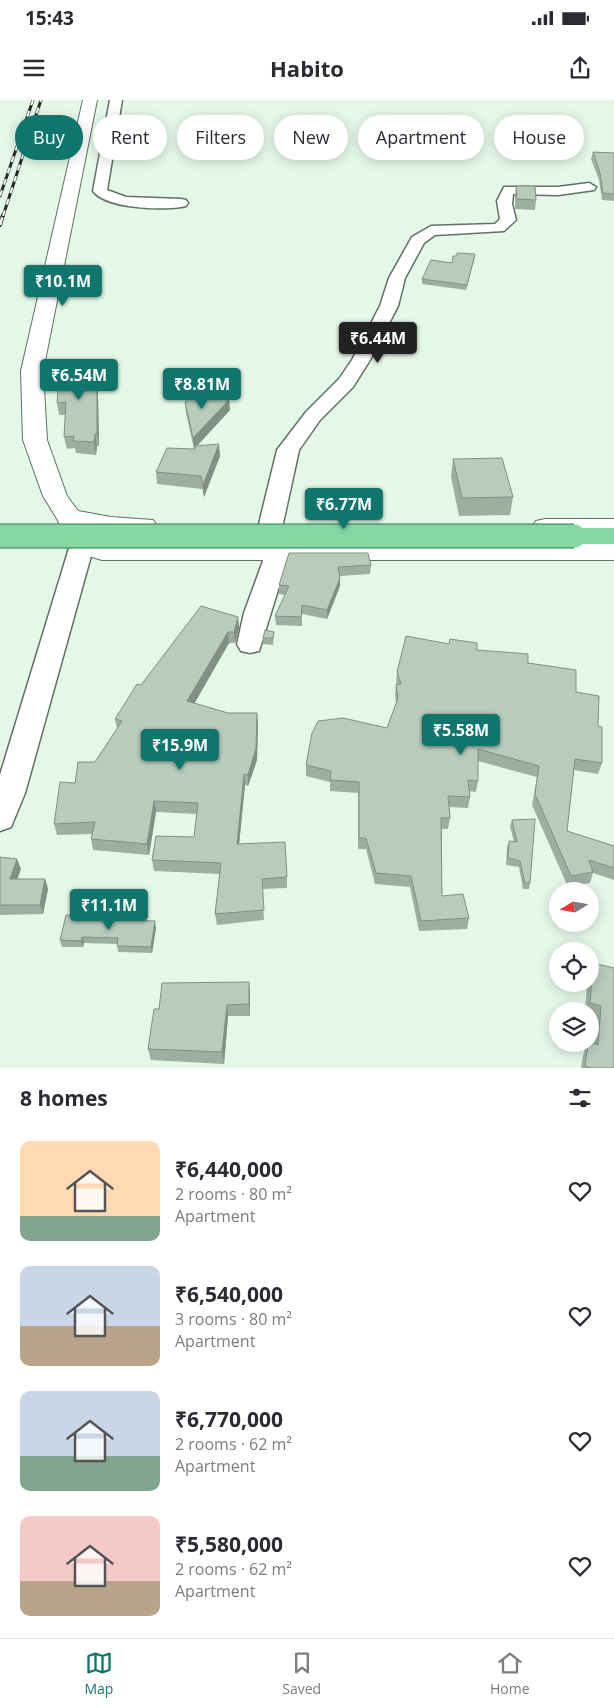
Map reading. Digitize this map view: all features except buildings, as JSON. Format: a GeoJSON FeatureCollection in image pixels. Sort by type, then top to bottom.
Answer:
{"type":"FeatureCollection","features":[{"type":"Feature","properties":{"kind":"main road"},"geometry":{"type":"LineString","coordinates":[[90,100],[32,371],[35,440],[55,496],[69,517],[82,545],[102,552],[271,540],[614,527]]}},
{"type":"Feature","properties":{"kind":"main road"},"geometry":{"type":"LineString","coordinates":[[69,517],[111,525],[271,540],[614,551]]}},
{"type":"Feature","properties":{"kind":"main road"},"geometry":{"type":"LineString","coordinates":[[0,536],[614,536]]}},
{"type":"Feature","properties":{"kind":"street"},"geometry":{"type":"LineString","coordinates":[[116,100],[100,191],[105,197],[121,200],[181,204]]}},
{"type":"Feature","properties":{"kind":"street"},"geometry":{"type":"LineString","coordinates":[[250,644],[257,613],[268,586],[275,561],[271,540],[288,450],[313,416],[346,383],[361,360],[389,306],[397,278],[418,240],[431,230],[499,228],[508,220],[504,203],[505,194],[509,190],[558,191],[589,188]]}},
{"type":"Feature","properties":{"kind":"street"},"geometry":{"type":"LineString","coordinates":[[0,818],[10,793],[82,545]]}},
{"type":"Feature","properties":{"kind":"railway"},"geometry":{"type":"LineString","coordinates":[[0,196],[33,100]]}},
{"type":"Feature","properties":{"kind":"railway"},"geometry":{"type":"LineString","coordinates":[[3,216],[41,100]]}},
{"type":"Feature","properties":{"kind":"railway"},"geometry":{"type":"LineString","coordinates":[[0,225],[3,215]]}}]}
